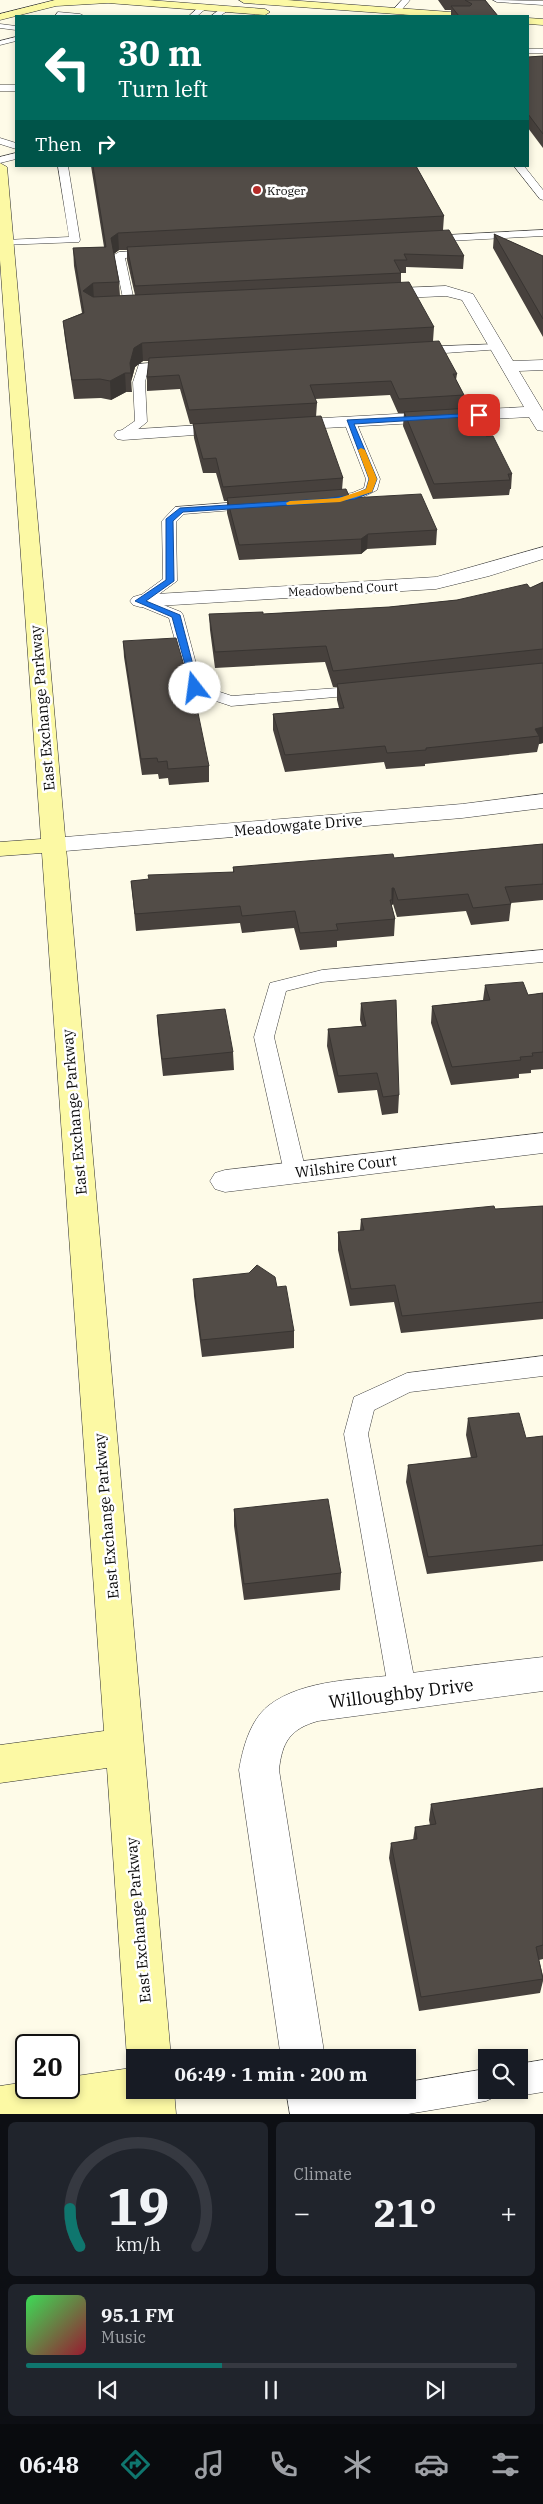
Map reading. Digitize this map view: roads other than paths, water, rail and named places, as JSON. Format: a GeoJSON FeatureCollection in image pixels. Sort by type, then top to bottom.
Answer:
{"type":"FeatureCollection","features":[{"type":"Feature","properties":{"kind":"main road"},"geometry":{"type":"LineString","coordinates":[[0,17],[56,3],[108,0],[309,15]]}},
{"type":"Feature","properties":{"kind":"main road"},"geometry":{"type":"LineString","coordinates":[[244,0],[394,14],[429,15]]}},
{"type":"Feature","properties":{"kind":"main road"},"geometry":{"type":"LineString","coordinates":[[529,21],[543,22]]}},
{"type":"Feature","properties":{"kind":"main road"},"geometry":{"type":"LineString","coordinates":[[529,32],[543,33]]}},
{"type":"Feature","properties":{"kind":"main road","name":"East Exchange Parkway"},"geometry":{"type":"LineString","coordinates":[[0,167],[148,2049]]}},
{"type":"Feature","properties":{"kind":"main road"},"geometry":{"type":"LineString","coordinates":[[0,849],[53,845]]}},
{"type":"Feature","properties":{"kind":"main road"},"geometry":{"type":"LineString","coordinates":[[0,1764],[125,1747]]}},
{"type":"Feature","properties":{"kind":"main road"},"geometry":{"type":"LineString","coordinates":[[0,2108],[126,2091]]}},
{"type":"Feature","properties":{"kind":"main road"},"geometry":{"type":"LineString","coordinates":[[153,2099],[154,2114]]}},
{"type":"Feature","properties":{"kind":"street"},"geometry":{"type":"LineString","coordinates":[[271,426],[350,422],[539,419],[468,297],[463,294],[446,291],[367,294]]}},
{"type":"Feature","properties":{"kind":"street"},"geometry":{"type":"LineString","coordinates":[[112,307],[149,305]]}},
{"type":"Feature","properties":{"kind":"street"},"geometry":{"type":"LineString","coordinates":[[509,366],[543,365]]}},
{"type":"Feature","properties":{"kind":"street"},"geometry":{"type":"LineString","coordinates":[[123,434],[251,427]]}},
{"type":"Feature","properties":{"kind":"street","name":"Meadowbend Court"},"geometry":{"type":"LineString","coordinates":[[140,601],[436,583],[492,570],[543,553]]}},
{"type":"Feature","properties":{"kind":"street","name":"Meadowgate Drive"},"geometry":{"type":"LineString","coordinates":[[53,845],[462,811],[543,801]]}},
{"type":"Feature","properties":{"kind":"street","name":"Wilshire Court"},"geometry":{"type":"LineString","coordinates":[[225,1181],[543,1143]]}},
{"type":"Feature","properties":{"kind":"street","name":"Willoughby Drive"},"geometry":{"type":"LineString","coordinates":[[302,2049],[259,1770],[261,1750],[268,1732],[282,1718],[298,1708],[318,1703],[543,1674]]}},
{"type":"Feature","properties":{"kind":"street"},"geometry":{"type":"LineString","coordinates":[[310,2099],[312,2114]]}},
{"type":"Feature","properties":{"kind":"lane"},"geometry":{"type":"LineString","coordinates":[[394,14],[406,0]]}},
{"type":"Feature","properties":{"kind":"lane"},"geometry":{"type":"LineString","coordinates":[[497,0],[543,3]]}},
{"type":"Feature","properties":{"kind":"lane"},"geometry":{"type":"LineString","coordinates":[[194,15],[204,7]]}},
{"type":"Feature","properties":{"kind":"lane"},"geometry":{"type":"LineString","coordinates":[[217,15],[226,9]]}},
{"type":"Feature","properties":{"kind":"lane"},"geometry":{"type":"LineString","coordinates":[[0,26],[15,28]]}},
{"type":"Feature","properties":{"kind":"lane"},"geometry":{"type":"LineString","coordinates":[[0,43],[15,39]]}},
{"type":"Feature","properties":{"kind":"lane"},"geometry":{"type":"LineString","coordinates":[[529,51],[543,51]]}},
{"type":"Feature","properties":{"kind":"lane"},"geometry":{"type":"LineString","coordinates":[[0,88],[15,88]]}},
{"type":"Feature","properties":{"kind":"lane"},"geometry":{"type":"LineString","coordinates":[[0,141],[15,146]]}},
{"type":"Feature","properties":{"kind":"lane"},"geometry":{"type":"LineString","coordinates":[[0,160],[15,156]]}},
{"type":"Feature","properties":{"kind":"lane"},"geometry":{"type":"LineString","coordinates":[[5,243],[75,240],[63,167]]}},
{"type":"Feature","properties":{"kind":"lane"},"geometry":{"type":"LineString","coordinates":[[521,167],[543,197]]}},
{"type":"Feature","properties":{"kind":"lane"},"geometry":{"type":"LineString","coordinates":[[415,240],[543,233]]}},
{"type":"Feature","properties":{"kind":"lane"},"geometry":{"type":"LineString","coordinates":[[129,306],[120,255],[169,252]]}},
{"type":"Feature","properties":{"kind":"lane"},"geometry":{"type":"LineString","coordinates":[[409,352],[498,347]]}},
{"type":"Feature","properties":{"kind":"lane"},"geometry":{"type":"LineString","coordinates":[[123,434],[141,422],[139,382],[143,367],[182,365]]}},
{"type":"Feature","properties":{"kind":"lane"},"geometry":{"type":"LineString","coordinates":[[304,502],[340,500],[370,490],[373,479],[350,422]]}},
{"type":"Feature","properties":{"kind":"lane"},"geometry":{"type":"LineString","coordinates":[[140,601],[170,581],[169,520],[180,510],[266,505]]}},
{"type":"Feature","properties":{"kind":"lane"},"geometry":{"type":"LineString","coordinates":[[140,601],[176,615],[195,688],[231,701],[375,690]]}},
{"type":"Feature","properties":{"kind":"lane"},"geometry":{"type":"LineString","coordinates":[[295,1172],[264,1037],[276,987],[322,976],[543,956]]}},
{"type":"Feature","properties":{"kind":"lane"},"geometry":{"type":"LineString","coordinates":[[403,1693],[356,1434],[363,1404],[407,1382],[543,1366]]}},
{"type":"Feature","properties":{"kind":"lane"},"geometry":{"type":"LineString","coordinates":[[528,2078],[543,2076]]}},
{"type":"Feature","properties":{"kind":"lane"},"geometry":{"type":"LineString","coordinates":[[312,2114],[478,2087]]}},
{"type":"Feature","properties":{"kind":"place","name":"Kroger"},"geometry":{"type":"Point","coordinates":[257,190]}}]}
